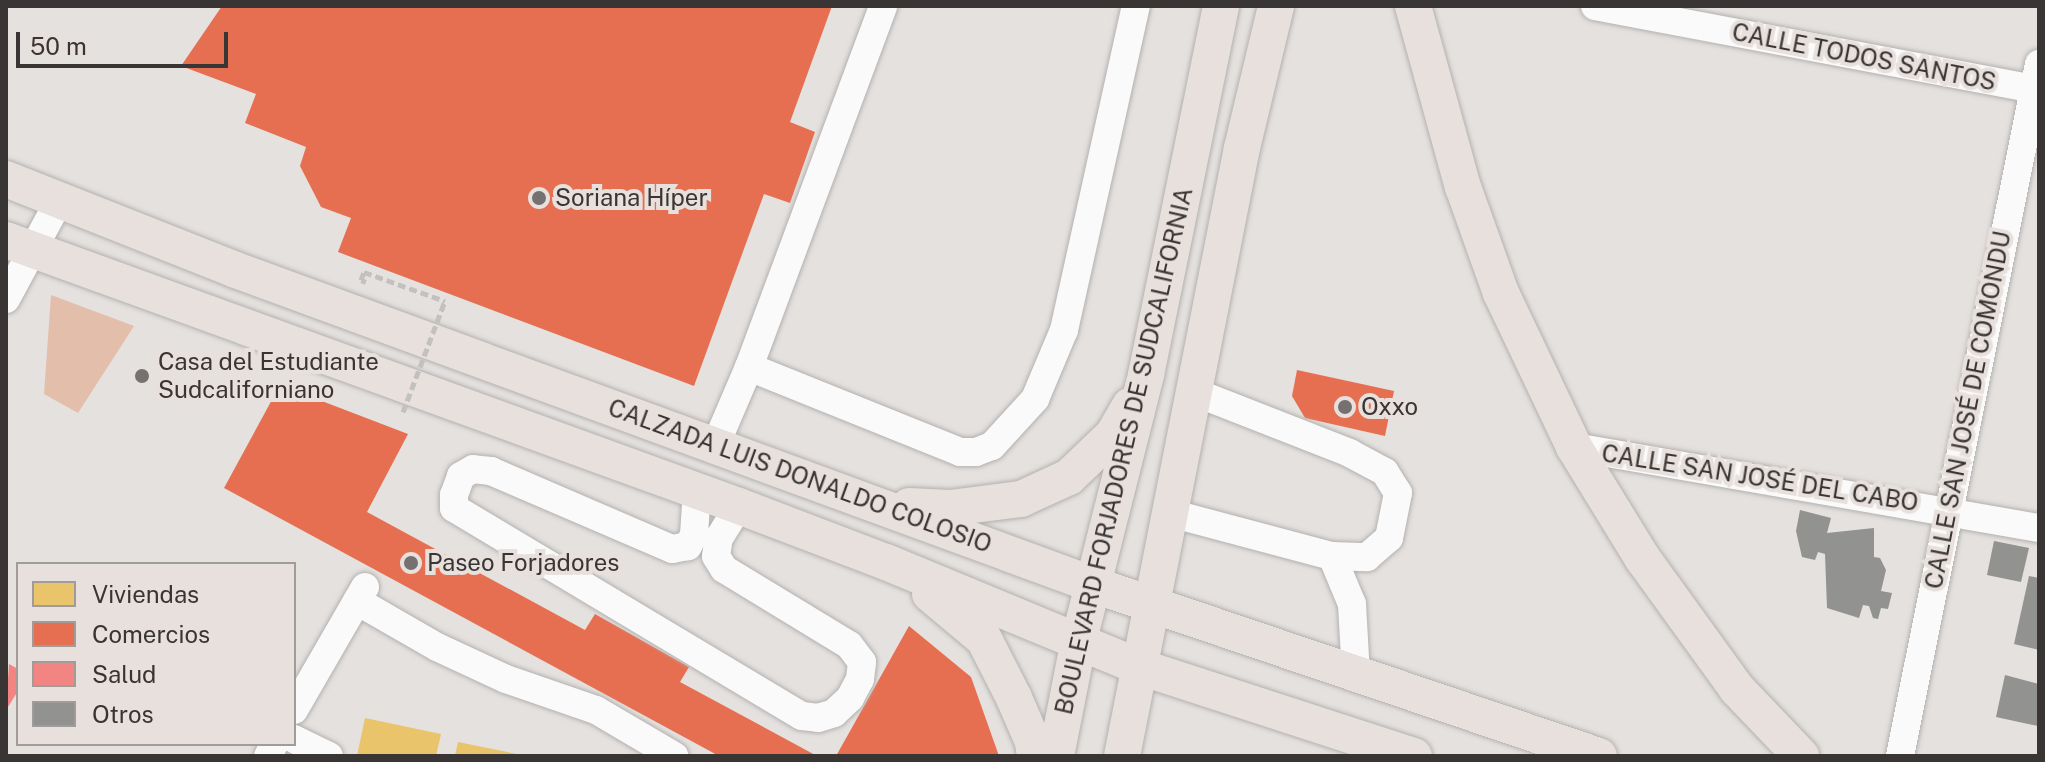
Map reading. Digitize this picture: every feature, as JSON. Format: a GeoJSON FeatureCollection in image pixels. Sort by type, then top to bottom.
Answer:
{"type":"FeatureCollection","features":[{"type":"Feature","properties":{"kind":"main road","name":"BOULEVARD FORJADORES DE SUDCALIFORNIA"},"geometry":{"type":"LineString","coordinates":[[1056,756],[1079,640],[1146,375],[1221,6]]}},
{"type":"Feature","properties":{"kind":"main road","name":"BOULEVARD FORJADORES DE SUDCALIFORNIA"},"geometry":{"type":"LineString","coordinates":[[1122,756],[1242,148],[1276,6]]}},
{"type":"Feature","properties":{"kind":"main road"},"geometry":{"type":"LineString","coordinates":[[1413,6],[1463,187],[1501,293],[1574,447],[1643,559],[1727,676],[1801,756]]}},
{"type":"Feature","properties":{"kind":"main road"},"geometry":{"type":"LineString","coordinates":[[1209,60],[1232,48],[1242,51],[1247,59],[1242,148]]}},
{"type":"Feature","properties":{"kind":"main road","name":"CALZADA LUIS DONALDO COLOSIO"},"geometry":{"type":"LineString","coordinates":[[6,179],[233,269],[1094,585],[1599,756]]}},
{"type":"Feature","properties":{"kind":"main road","name":"CALZADA LUIS DONALDO COLOSIO"},"geometry":{"type":"LineString","coordinates":[[20,245],[697,490],[886,562],[1140,667],[1414,756]]}},
{"type":"Feature","properties":{"kind":"main road"},"geometry":{"type":"LineString","coordinates":[[872,504],[950,508],[1021,499],[1069,477],[1113,435],[1146,375]]}},
{"type":"Feature","properties":{"kind":"main road"},"geometry":{"type":"LineString","coordinates":[[640,469],[696,467],[708,460],[716,444]]}},
{"type":"Feature","properties":{"kind":"main road"},"geometry":{"type":"LineString","coordinates":[[886,562],[958,614],[984,639],[1014,698],[1033,742],[1035,756]]}},
{"type":"Feature","properties":{"kind":"street"},"geometry":{"type":"LineString","coordinates":[[716,444],[749,367],[883,6]]}},
{"type":"Feature","properties":{"kind":"street"},"geometry":{"type":"LineString","coordinates":[[749,367],[960,452],[976,452],[992,446],[1035,399],[1064,330],[1136,6]]}},
{"type":"Feature","properties":{"kind":"street","name":"CALLE TODOS SANTOS"},"geometry":{"type":"LineString","coordinates":[[1595,6],[2037,81]]}},
{"type":"Feature","properties":{"kind":"street","name":"CALLE SAN JOSÉ DE COMONDU"},"geometry":{"type":"LineString","coordinates":[[1900,756],[1947,509],[2037,81]]}},
{"type":"Feature","properties":{"kind":"street"},"geometry":{"type":"LineString","coordinates":[[6,299],[20,245],[59,201]]}},
{"type":"Feature","properties":{"kind":"street"},"geometry":{"type":"LineString","coordinates":[[1170,513],[1332,556],[1367,557],[1389,538],[1398,493],[1385,472],[1350,453],[1194,392]]}},
{"type":"Feature","properties":{"kind":"street","name":"CALLE SAN JOSÉ DEL CABO"},"geometry":{"type":"LineString","coordinates":[[1574,447],[1947,509],[2039,528]]}},
{"type":"Feature","properties":{"kind":"street"},"geometry":{"type":"LineString","coordinates":[[697,490],[694,535],[688,546],[672,549],[491,471],[473,469],[461,476],[454,495],[454,508],[802,716],[818,718],[834,713],[850,698],[860,679],[862,662],[849,645],[724,569],[716,556],[719,538],[739,506]]}},
{"type":"Feature","properties":{"kind":"street"},"geometry":{"type":"LineString","coordinates":[[1332,556],[1352,604],[1356,676]]}},
{"type":"Feature","properties":{"kind":"street"},"geometry":{"type":"LineString","coordinates":[[296,707],[361,594],[437,647],[506,679],[596,710],[674,756]]}},
{"type":"Feature","properties":{"kind":"street"},"geometry":{"type":"LineString","coordinates":[[296,740],[329,756]]}},
{"type":"Feature","properties":{"kind":"path"},"geometry":{"type":"LineString","coordinates":[[403,412],[445,301],[364,272],[361,280],[451,313]]}},
{"type":"Feature","properties":{"kind":"shaded area"},"geometry":{"type":"Polygon","coordinates":[[[51,295],[134,326],[78,413],[44,394],[51,295]]]}},
{"type":"Feature","properties":{"kind":"building: Viviendas"},"geometry":{"type":"Polygon","coordinates":[[[365,718],[441,734],[436,756],[357,756],[365,718]]]}},
{"type":"Feature","properties":{"kind":"building: Viviendas"},"geometry":{"type":"Polygon","coordinates":[[[458,742],[522,755],[522,756],[455,756],[458,742]]]}},
{"type":"Feature","properties":{"kind":"building: Comercios","name":"Soriana Híper"},"geometry":{"type":"Polygon","coordinates":[[[222,6],[832,6],[790,122],[815,132],[790,203],[764,194],[694,386],[338,252],[351,218],[321,207],[300,166],[306,147],[245,123],[256,94],[181,66],[222,6]]]}},
{"type":"Feature","properties":{"kind":"building: Comercios","name":"Oxxo"},"geometry":{"type":"Polygon","coordinates":[[[1297,370],[1394,391],[1385,436],[1305,418],[1292,396],[1297,370]]]}},
{"type":"Feature","properties":{"kind":"building: Comercios","name":"Paseo Forjadores"},"geometry":{"type":"Polygon","coordinates":[[[280,385],[408,434],[367,512],[585,630],[595,614],[689,667],[680,682],[817,756],[719,756],[224,488],[280,385]]]}},
{"type":"Feature","properties":{"kind":"building: Comercios"},"geometry":{"type":"Polygon","coordinates":[[[909,626],[971,677],[999,756],[836,756],[909,626]]]}},
{"type":"Feature","properties":{"kind":"building: Salud"},"geometry":{"type":"Polygon","coordinates":[[[9,664],[16,668],[16,694],[6,710],[9,664]]]}},
{"type":"Feature","properties":{"kind":"building: Otros"},"geometry":{"type":"Polygon","coordinates":[[[1800,510],[1831,518],[1827,533],[1874,528],[1874,557],[1880,558],[1886,570],[1881,591],[1892,593],[1888,609],[1881,608],[1878,619],[1873,618],[1869,606],[1863,605],[1859,618],[1827,608],[1825,554],[1818,552],[1815,560],[1802,557],[1796,531],[1800,510]]]}},
{"type":"Feature","properties":{"kind":"building: Otros"},"geometry":{"type":"Polygon","coordinates":[[[1994,541],[2029,548],[2021,582],[1987,575],[1994,541]]]}},
{"type":"Feature","properties":{"kind":"building: Otros"},"geometry":{"type":"Polygon","coordinates":[[[2029,576],[2039,578],[2039,650],[2014,644],[2029,576]]]}},
{"type":"Feature","properties":{"kind":"building: Otros"},"geometry":{"type":"Polygon","coordinates":[[[2005,675],[2039,684],[2038,726],[1996,717],[2005,675]]]}},
{"type":"Feature","properties":{"kind":"place","name":"Soriana Híper"},"geometry":{"type":"Point","coordinates":[539,198]}},
{"type":"Feature","properties":{"kind":"place","name":"Casa del Estudiante Sudcaliforniano"},"geometry":{"type":"Point","coordinates":[142,376]}},
{"type":"Feature","properties":{"kind":"place","name":"Oxxo"},"geometry":{"type":"Point","coordinates":[1345,407]}},
{"type":"Feature","properties":{"kind":"place","name":"Paseo Forjadores"},"geometry":{"type":"Point","coordinates":[411,563]}}]}
